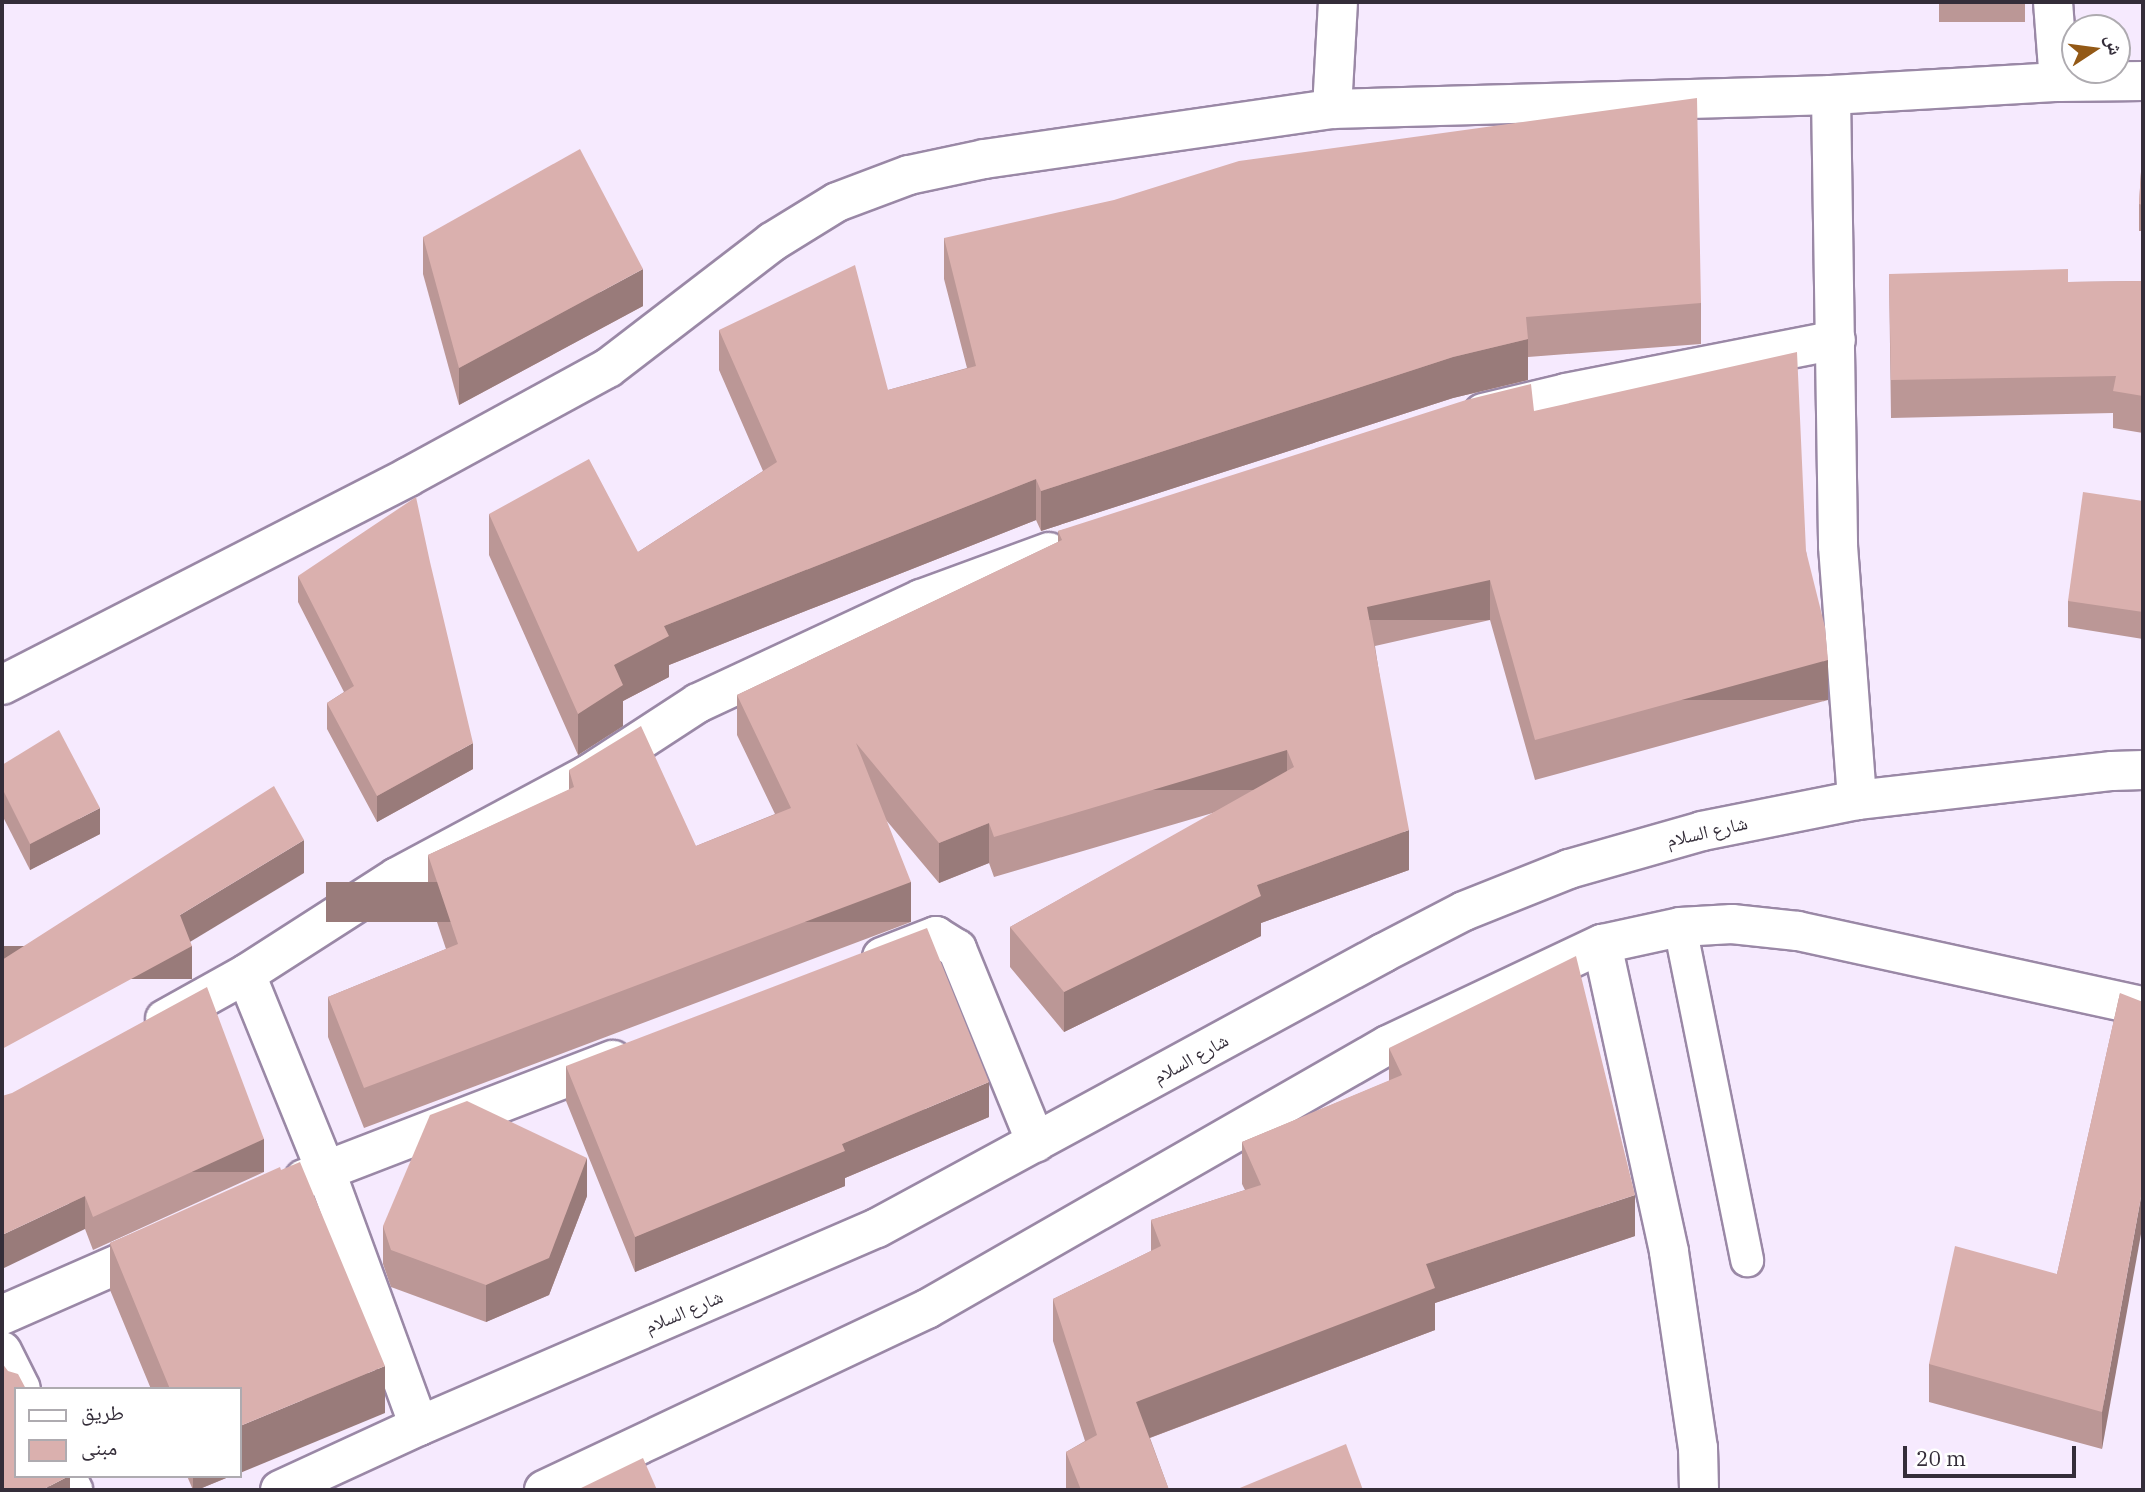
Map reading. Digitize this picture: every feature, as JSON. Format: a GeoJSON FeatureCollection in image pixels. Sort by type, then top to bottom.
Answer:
{"type":"FeatureCollection","features":[{"type":"Feature","properties":{"kind":"street"},"geometry":{"type":"LineString","coordinates":[[1332,108],[1338,2]]}},
{"type":"Feature","properties":{"kind":"street"},"geometry":{"type":"LineString","coordinates":[[2053,2],[2059,82]]}},
{"type":"Feature","properties":{"kind":"street"},"geometry":{"type":"LineString","coordinates":[[2,685],[408,477],[608,368],[772,242],[838,202],[909,175],[984,159],[1332,108],[1831,95],[2059,82],[2143,81]]}},
{"type":"Feature","properties":{"kind":"street"},"geometry":{"type":"LineString","coordinates":[[1831,95],[1838,546],[1857,800]]}},
{"type":"Feature","properties":{"kind":"street"},"geometry":{"type":"LineString","coordinates":[[1446,423],[1566,393],[1836,340]]}},
{"type":"Feature","properties":{"kind":"street"},"geometry":{"type":"LineString","coordinates":[[136,1034],[246,974],[397,877],[589,774],[698,703],[921,599],[1076,542]]}},
{"type":"Feature","properties":{"kind":"street","name":"شارع السلام"},"geometry":{"type":"LineString","coordinates":[[280,1490],[419,1426],[877,1228],[1464,911],[1569,869],[1689,835],[1857,800],[2112,771],[2143,771]]}},
{"type":"Feature","properties":{"kind":"street"},"geometry":{"type":"LineString","coordinates":[[544,1490],[927,1309],[1388,1045],[1602,944],[1680,927],[1731,924],[1798,931],[2143,1006]]}},
{"type":"Feature","properties":{"kind":"street"},"geometry":{"type":"LineString","coordinates":[[845,971],[936,936],[957,949],[1036,1143]]}},
{"type":"Feature","properties":{"kind":"street"},"geometry":{"type":"LineString","coordinates":[[1602,944],[1669,1252],[1698,1448],[1699,1490]]}},
{"type":"Feature","properties":{"kind":"street"},"geometry":{"type":"LineString","coordinates":[[246,974],[325,1170],[419,1426]]}},
{"type":"Feature","properties":{"kind":"street"},"geometry":{"type":"LineString","coordinates":[[277,1192],[325,1170],[650,1045]]}},
{"type":"Feature","properties":{"kind":"street"},"geometry":{"type":"LineString","coordinates":[[2,1315],[192,1231]]}},
{"type":"Feature","properties":{"kind":"street"},"geometry":{"type":"LineString","coordinates":[[2,1351],[20,1387]]}},
{"type":"Feature","properties":{"kind":"lane"},"geometry":{"type":"LineString","coordinates":[[1680,927],[1747,1259]]}},
{"type":"Feature","properties":{"kind":"building"},"geometry":{"type":"Polygon","coordinates":[[[1697,98],[1701,303],[1526,317],[1528,339],[1453,357],[1041,491],[1036,479],[664,626],[669,636],[614,665],[623,685],[578,714],[489,514],[589,459],[638,552],[777,462],[719,330],[855,265],[888,390],[976,366],[944,238],[1114,200],[1239,161],[1697,98]]]}},
{"type":"Feature","properties":{"kind":"building"},"geometry":{"type":"Polygon","coordinates":[[[2143,140],[2143,205],[2139,204],[2143,140]]]}},
{"type":"Feature","properties":{"kind":"building"},"geometry":{"type":"Polygon","coordinates":[[[580,149],[643,269],[459,368],[423,237],[580,149]]]}},
{"type":"Feature","properties":{"kind":"building"},"geometry":{"type":"Polygon","coordinates":[[[2068,269],[2068,282],[2143,281],[2143,396],[2113,391],[2116,376],[1891,380],[1889,274],[2068,269]]]}},
{"type":"Feature","properties":{"kind":"building"},"geometry":{"type":"Polygon","coordinates":[[[1797,352],[1806,551],[1825,627],[1828,660],[1535,740],[1490,580],[1367,607],[1409,830],[1257,885],[1261,896],[1064,992],[1010,927],[1294,767],[1287,750],[994,837],[989,823],[939,843],[856,743],[911,882],[364,1088],[328,997],[458,944],[428,855],[574,787],[569,770],[641,726],[696,846],[791,808],[737,695],[1062,540],[1058,531],[1466,400],[1531,384],[1534,411],[1797,352]]]}},
{"type":"Feature","properties":{"kind":"building"},"geometry":{"type":"Polygon","coordinates":[[[2083,492],[2143,501],[2143,612],[2068,601],[2083,492]]]}},
{"type":"Feature","properties":{"kind":"building"},"geometry":{"type":"Polygon","coordinates":[[[416,497],[473,743],[377,796],[327,703],[354,686],[298,576],[416,497]]]}},
{"type":"Feature","properties":{"kind":"building"},"geometry":{"type":"Polygon","coordinates":[[[59,730],[100,808],[30,844],[2,788],[2,765],[59,730]]]}},
{"type":"Feature","properties":{"kind":"building"},"geometry":{"type":"Polygon","coordinates":[[[274,786],[304,840],[180,915],[192,946],[2,1049],[2,960],[274,786]]]}},
{"type":"Feature","properties":{"kind":"building"},"geometry":{"type":"Polygon","coordinates":[[[927,928],[989,1082],[842,1144],[845,1151],[635,1237],[566,1066],[927,928]]]}},
{"type":"Feature","properties":{"kind":"building"},"geometry":{"type":"Polygon","coordinates":[[[1576,956],[1635,1195],[1426,1264],[1435,1288],[1136,1402],[1169,1490],[1081,1490],[1066,1452],[1097,1435],[1053,1299],[1161,1246],[1151,1220],[1261,1185],[1242,1142],[1402,1075],[1389,1048],[1576,956]]]}},
{"type":"Feature","properties":{"kind":"building"},"geometry":{"type":"Polygon","coordinates":[[[207,987],[264,1139],[93,1217],[85,1196],[2,1235],[2,1096],[207,987]]]}},
{"type":"Feature","properties":{"kind":"building"},"geometry":{"type":"Polygon","coordinates":[[[2120,993],[2143,1002],[2143,1186],[2102,1412],[1929,1364],[1955,1246],[2057,1274],[2120,993]]]}},
{"type":"Feature","properties":{"kind":"building"},"geometry":{"type":"Polygon","coordinates":[[[467,1101],[587,1158],[549,1258],[486,1285],[391,1250],[383,1226],[430,1115],[467,1101]]]}},
{"type":"Feature","properties":{"kind":"building"},"geometry":{"type":"Polygon","coordinates":[[[300,1162],[385,1366],[242,1425],[242,1387],[169,1387],[110,1243],[280,1167],[281,1170],[300,1162]]]}},
{"type":"Feature","properties":{"kind":"building"},"geometry":{"type":"Polygon","coordinates":[[[2,1363],[8,1371],[18,1374],[25,1387],[14,1387],[14,1478],[65,1478],[42,1490],[2,1490],[2,1363]]]}},
{"type":"Feature","properties":{"kind":"building"},"geometry":{"type":"Polygon","coordinates":[[[1346,1444],[1363,1490],[1235,1490],[1346,1444]]]}},
{"type":"Feature","properties":{"kind":"building"},"geometry":{"type":"Polygon","coordinates":[[[643,1458],[657,1490],[577,1490],[643,1458]]]}}]}
